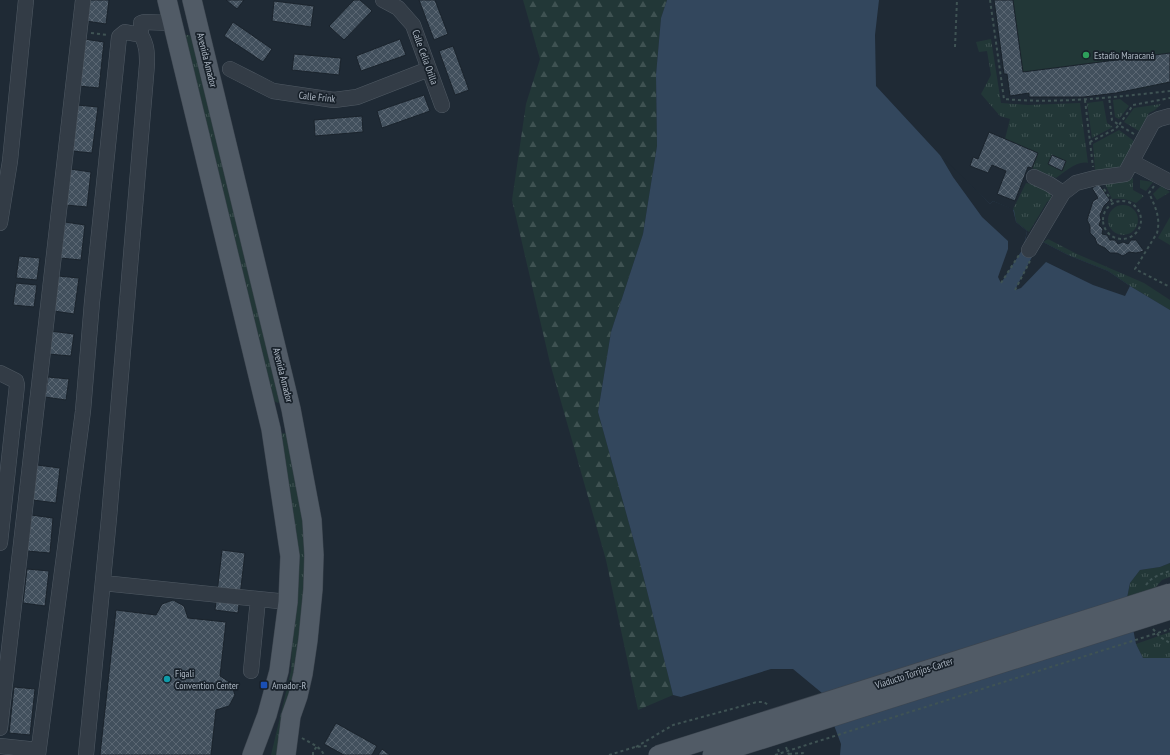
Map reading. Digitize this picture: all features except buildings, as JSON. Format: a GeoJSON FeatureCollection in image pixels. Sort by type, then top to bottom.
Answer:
{"type":"FeatureCollection","features":[{"type":"Feature","properties":{"kind":"main road"},"geometry":{"type":"LineString","coordinates":[[167,0],[272,428],[290,556],[288,602],[279,671],[256,753]]}},
{"type":"Feature","properties":{"kind":"main road"},"geometry":{"type":"LineString","coordinates":[[172,23],[194,9]]}},
{"type":"Feature","properties":{"kind":"main road","name":"Avenida Amador"},"geometry":{"type":"LineString","coordinates":[[194,9],[291,409],[312,520],[314,555],[312,606],[303,674],[286,755]]}},
{"type":"Feature","properties":{"kind":"main road"},"geometry":{"type":"LineString","coordinates":[[272,428],[291,409]]}},
{"type":"Feature","properties":{"kind":"main road","name":"Viaducto Torrijos-Carter"},"geometry":{"type":"LineString","coordinates":[[658,755],[1170,593]]}},
{"type":"Feature","properties":{"kind":"main road","name":"Viaducto Torrijos-Carter"},"geometry":{"type":"LineString","coordinates":[[712,755],[1170,610]]}},
{"type":"Feature","properties":{"kind":"main road"},"geometry":{"type":"LineString","coordinates":[[292,725],[300,755]]}},
{"type":"Feature","properties":{"kind":"street"},"geometry":{"type":"LineString","coordinates":[[0,223],[3,195],[10,160],[26,0]]}},
{"type":"Feature","properties":{"kind":"street"},"geometry":{"type":"LineString","coordinates":[[0,728],[83,0]]}},
{"type":"Feature","properties":{"kind":"street","name":"Calle Celia Orilla"},"geometry":{"type":"LineString","coordinates":[[383,0],[398,8],[413,25],[442,105]]}},
{"type":"Feature","properties":{"kind":"street"},"geometry":{"type":"LineString","coordinates":[[86,755],[103,583],[147,64],[147,49],[141,35],[141,23],[172,23]]}},
{"type":"Feature","properties":{"kind":"street"},"geometry":{"type":"LineString","coordinates":[[0,746],[38,752],[83,411],[92,302],[119,37],[125,32],[141,35]]}},
{"type":"Feature","properties":{"kind":"street","name":"Calle Frink"},"geometry":{"type":"LineString","coordinates":[[230,69],[273,91],[334,100],[357,97],[429,69]]}},
{"type":"Feature","properties":{"kind":"street"},"geometry":{"type":"LineString","coordinates":[[1027,254],[1063,193],[1076,183],[1096,178],[1125,174],[1155,120],[1170,116]]}},
{"type":"Feature","properties":{"kind":"street"},"geometry":{"type":"LineString","coordinates":[[1132,162],[1166,179]]}},
{"type":"Feature","properties":{"kind":"street"},"geometry":{"type":"LineString","coordinates":[[1034,177],[1063,193]]}},
{"type":"Feature","properties":{"kind":"street"},"geometry":{"type":"LineString","coordinates":[[0,373],[16,381],[17,385],[0,543]]}},
{"type":"Feature","properties":{"kind":"street"},"geometry":{"type":"LineString","coordinates":[[103,583],[288,602]]}},
{"type":"Feature","properties":{"kind":"street"},"geometry":{"type":"LineString","coordinates":[[251,670],[258,599]]}},
{"type":"Feature","properties":{"kind":"path"},"geometry":{"type":"LineString","coordinates":[[954,47],[957,0]]}},
{"type":"Feature","properties":{"kind":"path"},"geometry":{"type":"LineString","coordinates":[[990,0],[1004,99],[1030,101],[1085,100],[1170,91]]}},
{"type":"Feature","properties":{"kind":"path"},"geometry":{"type":"LineString","coordinates":[[80,31],[119,37]]}},
{"type":"Feature","properties":{"kind":"path"},"geometry":{"type":"LineString","coordinates":[[1109,97],[1112,120],[1135,135],[1145,138]]}},
{"type":"Feature","properties":{"kind":"path"},"geometry":{"type":"LineString","coordinates":[[1090,142],[1115,129],[1133,105],[1170,98]]}},
{"type":"Feature","properties":{"kind":"path"},"geometry":{"type":"LineString","coordinates":[[1085,100],[1096,178],[1113,203]]}},
{"type":"Feature","properties":{"kind":"path"},"geometry":{"type":"LineString","coordinates":[[1166,179],[1149,193],[1158,214],[1159,227],[1157,233],[1135,269],[1170,287]]}},
{"type":"Feature","properties":{"kind":"path"},"geometry":{"type":"LineString","coordinates":[[1119,201],[1132,204],[1140,213],[1140,226],[1133,236],[1128,239],[1115,238],[1110,235],[1103,224],[1105,212],[1113,203],[1119,201]]}},
{"type":"Feature","properties":{"kind":"path"},"geometry":{"type":"LineString","coordinates":[[1001,283],[1027,254]]}},
{"type":"Feature","properties":{"kind":"path"},"geometry":{"type":"LineString","coordinates":[[1015,290],[1027,254]]}},
{"type":"Feature","properties":{"kind":"path"},"geometry":{"type":"LineString","coordinates":[[774,755],[1170,629]]}},
{"type":"Feature","properties":{"kind":"path"},"geometry":{"type":"LineString","coordinates":[[292,725],[317,746],[324,755]]}},
{"type":"Feature","properties":{"kind":"path"},"geometry":{"type":"LineString","coordinates":[[313,755],[313,752],[317,746]]}},
{"type":"Feature","properties":{"kind":"path"},"geometry":{"type":"LineString","coordinates":[[610,755],[635,747]]}},
{"type":"Feature","properties":{"kind":"path"},"geometry":{"type":"LineString","coordinates":[[789,754],[803,753],[806,755]]}},
{"type":"Feature","properties":{"kind":"green space"},"geometry":{"type":"Polygon","coordinates":[[[523,0],[667,0],[661,18],[656,75],[657,146],[643,234],[611,332],[598,412],[640,563],[673,695],[638,710],[606,560],[550,363],[512,200],[526,104],[540,59],[523,0]]]}},
{"type":"Feature","properties":{"kind":"green space","name":"Estadio Maracaná"},"geometry":{"type":"Polygon","coordinates":[[[994,0],[1170,0],[1170,82],[1135,90],[1100,94],[1065,97],[1029,97],[1028,93],[1010,96],[1007,74],[1004,74],[994,0]]]}},
{"type":"Feature","properties":{"kind":"green space"},"geometry":{"type":"Polygon","coordinates":[[[184,35],[189,35],[195,42],[281,399],[278,403],[274,401],[184,35]]]}},
{"type":"Feature","properties":{"kind":"green space"},"geometry":{"type":"Polygon","coordinates":[[[991,39],[1001,103],[1028,105],[1080,103],[1088,163],[1080,163],[1075,165],[1056,178],[1032,168],[1038,153],[1005,139],[1010,119],[1000,116],[981,94],[991,75],[987,51],[979,52],[976,42],[991,39]]]}},
{"type":"Feature","properties":{"kind":"green space"},"geometry":{"type":"Polygon","coordinates":[[[1120,99],[1129,106],[1119,119],[1115,117],[1113,100],[1120,99]]]}},
{"type":"Feature","properties":{"kind":"green space"},"geometry":{"type":"Polygon","coordinates":[[[1103,101],[1107,123],[1113,127],[1092,138],[1087,103],[1103,101]]]}},
{"type":"Feature","properties":{"kind":"green space"},"geometry":{"type":"Polygon","coordinates":[[[1161,104],[1149,113],[1139,131],[1124,122],[1134,108],[1161,104]]]}},
{"type":"Feature","properties":{"kind":"green space"},"geometry":{"type":"Polygon","coordinates":[[[1119,130],[1134,141],[1120,168],[1095,171],[1093,144],[1119,130]]]}},
{"type":"Feature","properties":{"kind":"green space"},"geometry":{"type":"Polygon","coordinates":[[[1133,178],[1133,190],[1144,196],[1136,203],[1124,199],[1112,199],[1104,182],[1133,178]]]}},
{"type":"Feature","properties":{"kind":"green space"},"geometry":{"type":"Polygon","coordinates":[[[1140,180],[1153,182],[1146,191],[1140,188],[1140,180]]]}},
{"type":"Feature","properties":{"kind":"green space"},"geometry":{"type":"Polygon","coordinates":[[[1026,183],[1037,185],[1051,194],[1051,199],[1047,202],[1029,232],[1016,222],[1013,209],[1026,183]]]}},
{"type":"Feature","properties":{"kind":"green space"},"geometry":{"type":"Polygon","coordinates":[[[1161,186],[1170,192],[1157,200],[1153,194],[1161,186]]]}},
{"type":"Feature","properties":{"kind":"green space"},"geometry":{"type":"Polygon","coordinates":[[[1123,205],[1134,209],[1138,220],[1134,231],[1123,235],[1112,231],[1108,220],[1112,209],[1123,205]]]}},
{"type":"Feature","properties":{"kind":"green space"},"geometry":{"type":"Polygon","coordinates":[[[1170,217],[1170,245],[1158,238],[1170,217]]]}},
{"type":"Feature","properties":{"kind":"green space"},"geometry":{"type":"Polygon","coordinates":[[[1048,239],[1077,254],[1144,283],[1170,300],[1170,310],[1108,271],[1068,255],[1043,242],[1048,239]]]}},
{"type":"Feature","properties":{"kind":"green space"},"geometry":{"type":"Polygon","coordinates":[[[285,433],[290,436],[307,516],[309,598],[278,755],[271,755],[291,671],[292,633],[280,434],[285,433]]]}},
{"type":"Feature","properties":{"kind":"green space"},"geometry":{"type":"Polygon","coordinates":[[[1170,563],[1170,577],[1162,580],[1155,588],[1127,598],[1130,583],[1140,570],[1160,567],[1170,563]]]}},
{"type":"Feature","properties":{"kind":"green space"},"geometry":{"type":"Polygon","coordinates":[[[1170,632],[1170,658],[1143,658],[1136,644],[1170,632]]]}},
{"type":"Feature","properties":{"kind":"water"},"geometry":{"type":"Polygon","coordinates":[[[667,0],[879,0],[875,35],[876,86],[950,166],[990,204],[993,201],[1014,210],[1016,222],[1027,231],[1024,247],[1034,253],[1043,242],[1068,255],[1108,271],[1170,310],[1170,563],[1160,567],[1140,570],[1130,583],[1127,598],[1136,644],[1143,658],[1170,658],[1170,755],[840,755],[841,744],[822,693],[793,669],[771,669],[681,697],[673,695],[640,563],[598,412],[611,332],[643,234],[657,146],[656,75],[661,18],[667,0]]]}},
{"type":"Feature","properties":{"kind":"pier"},"geometry":{"type":"Polygon","coordinates":[[[940,155],[990,204],[993,201],[1013,209],[1016,222],[1027,231],[1024,245],[1037,250],[1043,242],[1068,255],[1108,271],[1130,286],[1125,296],[1093,285],[1046,262],[1021,288],[1015,290],[1034,253],[1024,247],[1001,283],[998,277],[1008,249],[1008,241],[982,217],[953,177],[940,155]]]}},
{"type":"Feature","properties":{"kind":"place","name":"Estadio Maracaná"},"geometry":{"type":"Point","coordinates":[1086,55]}},
{"type":"Feature","properties":{"kind":"place","name":"Figali Convention Center"},"geometry":{"type":"Point","coordinates":[167,679]}},
{"type":"Feature","properties":{"kind":"place","name":"Amador-R"},"geometry":{"type":"Point","coordinates":[264,685]}}]}
